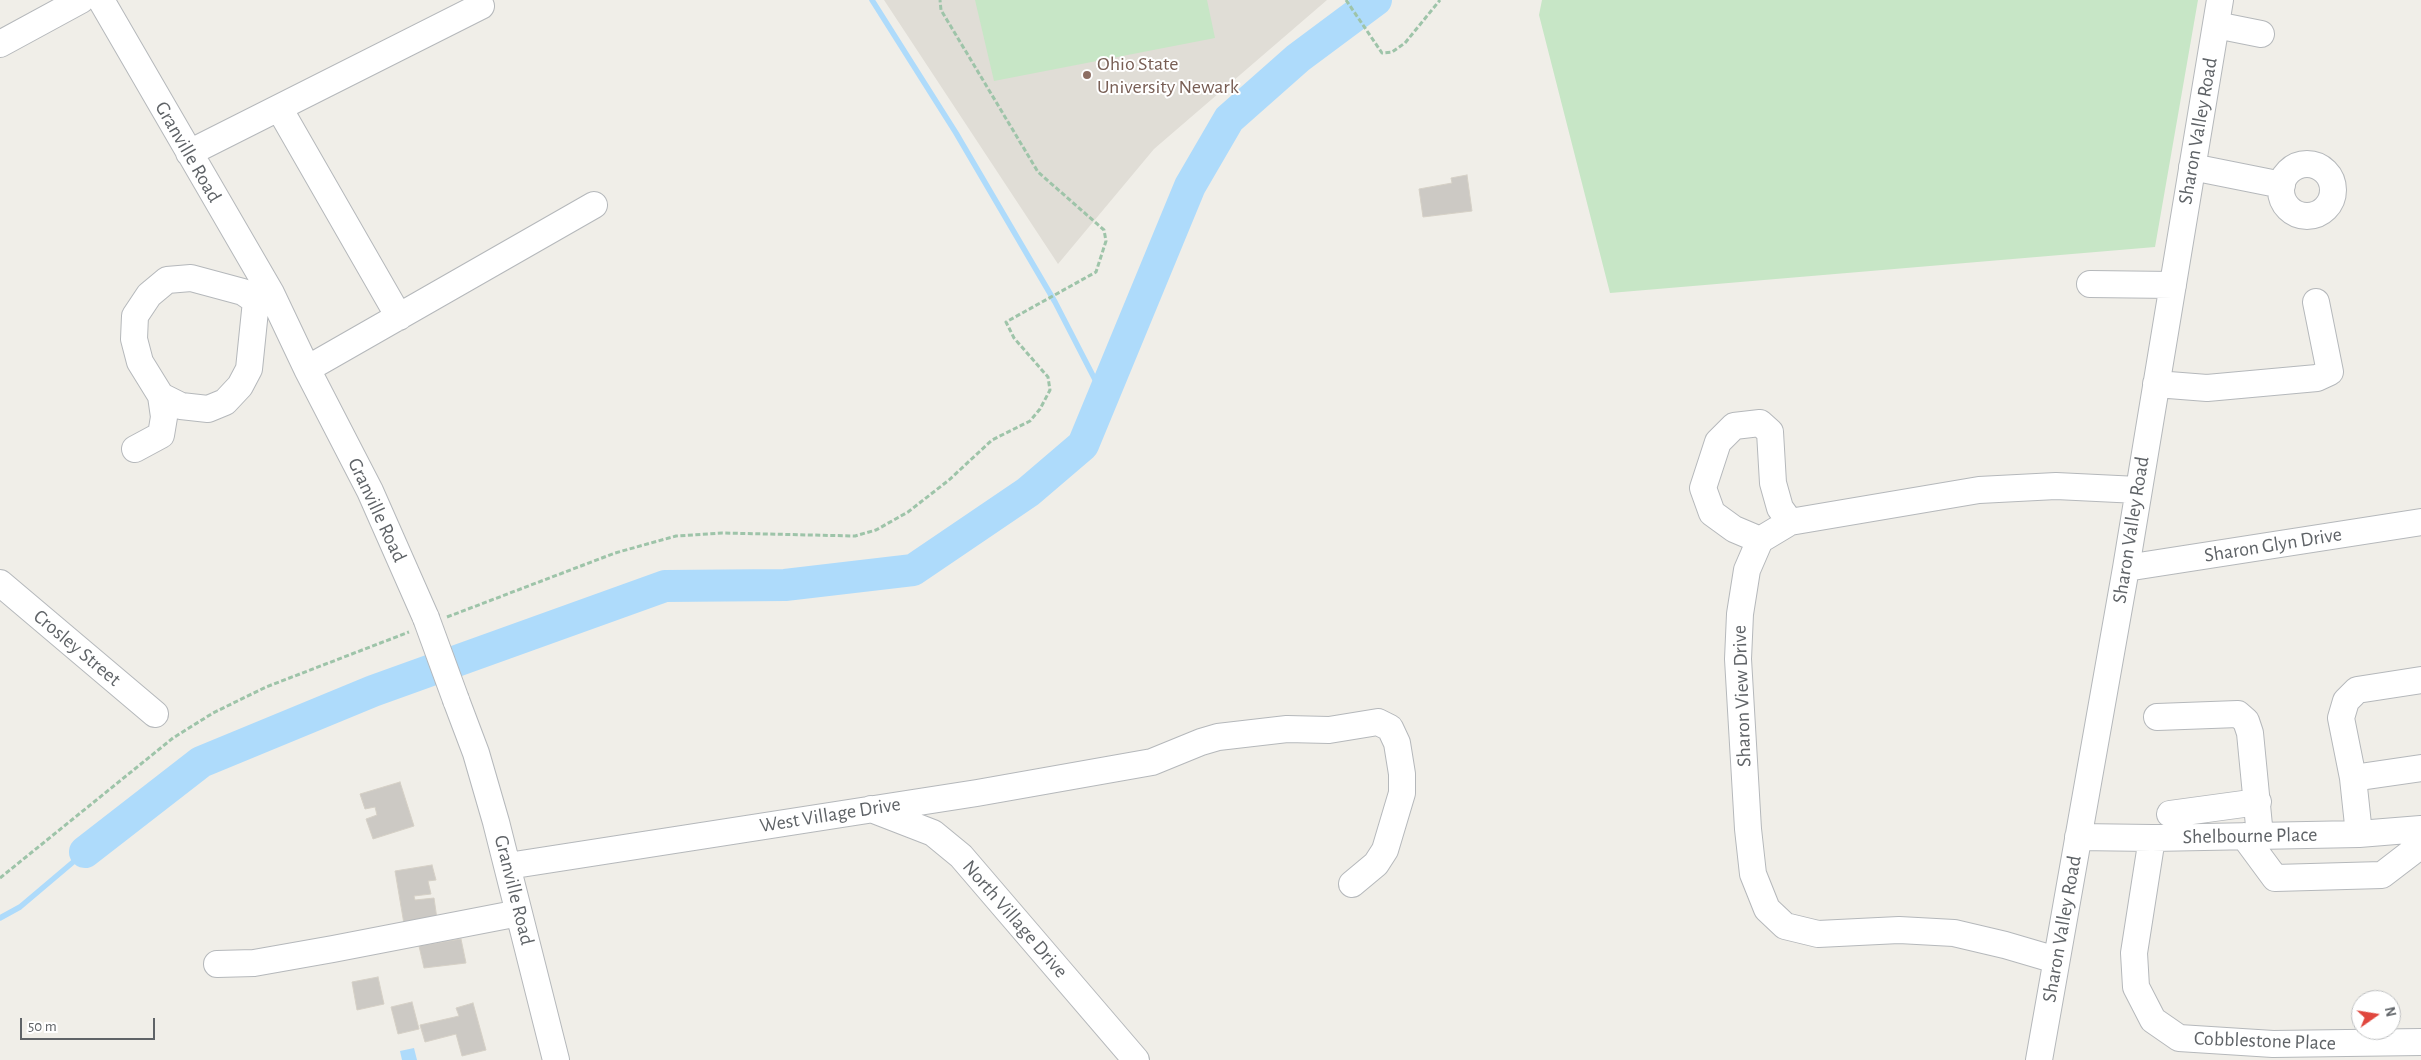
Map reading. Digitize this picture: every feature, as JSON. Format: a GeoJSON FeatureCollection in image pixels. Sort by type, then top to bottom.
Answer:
{"type":"FeatureCollection","features":[{"type":"Feature","properties":{"kind":"street"},"geometry":{"type":"LineString","coordinates":[[0,44],[81,0]]}},
{"type":"Feature","properties":{"kind":"street","name":"Granville Road"},"geometry":{"type":"LineString","coordinates":[[101,0],[189,153],[263,297],[307,369],[370,491],[428,622],[476,753],[508,866],[556,1060]]}},
{"type":"Feature","properties":{"kind":"street","name":"Sharon Valley Road"},"geometry":{"type":"LineString","coordinates":[[2039,1060],[2126,568],[2220,0]]}},
{"type":"Feature","properties":{"kind":"street"},"geometry":{"type":"LineString","coordinates":[[189,153],[481,6]]}},
{"type":"Feature","properties":{"kind":"street"},"geometry":{"type":"LineString","coordinates":[[2216,25],[2261,34]]}},
{"type":"Feature","properties":{"kind":"street"},"geometry":{"type":"LineString","coordinates":[[279,108],[398,317]]}},
{"type":"Feature","properties":{"kind":"street"},"geometry":{"type":"LineString","coordinates":[[2192,167],[2282,185]]}},
{"type":"Feature","properties":{"kind":"street"},"geometry":{"type":"LineString","coordinates":[[307,369],[594,205]]}},
{"type":"Feature","properties":{"kind":"street"},"geometry":{"type":"LineString","coordinates":[[135,449],[160,435],[164,417],[161,396],[140,362],[134,340],[135,316],[149,295],[167,280],[191,278],[263,297],[249,369],[240,386],[225,402],[208,410],[180,406],[161,396]]}},
{"type":"Feature","properties":{"kind":"street"},"geometry":{"type":"LineString","coordinates":[[2090,284],[2173,285]]}},
{"type":"Feature","properties":{"kind":"street"},"geometry":{"type":"LineString","coordinates":[[2156,384],[2207,388],[2317,378],[2330,372],[2316,302]]}},
{"type":"Feature","properties":{"kind":"street"},"geometry":{"type":"LineString","coordinates":[[1790,522],[1780,508],[1773,483],[1770,432],[1760,424],[1734,426],[1718,442],[1703,488],[1712,513],[1734,529],[1760,540],[1790,522],[1979,490],[2056,486],[2138,490]]}},
{"type":"Feature","properties":{"kind":"street","name":"Sharon Glyn Drive"},"geometry":{"type":"LineString","coordinates":[[2126,568],[2421,522]]}},
{"type":"Feature","properties":{"kind":"street","name":"Sharon View Drive"},"geometry":{"type":"LineString","coordinates":[[1760,540],[1747,570],[1740,614],[1738,659],[1748,829],[1753,874],[1767,909],[1785,926],[1818,934],[1899,930],[1954,933],[2056,960]]}},
{"type":"Feature","properties":{"kind":"street","name":"Crosley Street"},"geometry":{"type":"LineString","coordinates":[[0,583],[154,714]]}},
{"type":"Feature","properties":{"kind":"street"},"geometry":{"type":"LineString","coordinates":[[2359,834],[2354,778],[2341,718],[2346,701],[2357,690],[2421,680]]}},
{"type":"Feature","properties":{"kind":"street"},"geometry":{"type":"LineString","coordinates":[[2157,717],[2238,714],[2246,721],[2250,733],[2258,802],[2252,836],[2275,878],[2382,875],[2421,845]]}},
{"type":"Feature","properties":{"kind":"street","name":"West Village Drive"},"geometry":{"type":"LineString","coordinates":[[508,866],[1152,762],[1201,742],[1248,732],[1287,729],[1329,730],[1378,722],[1390,728],[1396,743],[1402,774],[1402,794],[1395,823],[1385,850],[1376,864],[1352,884]]}},
{"type":"Feature","properties":{"kind":"street"},"geometry":{"type":"LineString","coordinates":[[2354,778],[2421,768]]}},
{"type":"Feature","properties":{"kind":"street"},"geometry":{"type":"LineString","coordinates":[[2170,814],[2258,802]]}},
{"type":"Feature","properties":{"kind":"street","name":"North Village Drive"},"geometry":{"type":"LineString","coordinates":[[870,808],[933,833],[961,856],[1136,1060]]}},
{"type":"Feature","properties":{"kind":"street","name":"Shelbourne Place"},"geometry":{"type":"LineString","coordinates":[[2078,837],[2152,838],[2359,834],[2421,829]]}},
{"type":"Feature","properties":{"kind":"street","name":"Cobblestone Place"},"geometry":{"type":"LineString","coordinates":[[2152,838],[2134,953],[2136,987],[2153,1020],[2179,1038],[2273,1044],[2421,1042]]}},
{"type":"Feature","properties":{"kind":"street"},"geometry":{"type":"LineString","coordinates":[[217,964],[254,963],[520,913]]}},
{"type":"Feature","properties":{"kind":"path"},"geometry":{"type":"LineString","coordinates":[[0,878],[173,738],[213,713],[266,687],[428,622],[615,553],[676,536],[722,533],[855,536],[876,530],[908,512],[950,480],[992,440],[1030,421],[1040,409],[1050,390],[1048,378],[1014,338],[1006,322],[1096,272],[1106,241],[1104,230],[1038,172],[941,10],[940,0]]}},
{"type":"Feature","properties":{"kind":"path"},"geometry":{"type":"LineString","coordinates":[[1346,0],[1382,52],[1392,52],[1405,43],[1440,0]]}},
{"type":"Feature","properties":{"kind":"shaded area","name":"Ohio State University Newark"},"geometry":{"type":"Polygon","coordinates":[[[884,0],[1327,0],[1154,149],[1058,264],[884,0]]]}},
{"type":"Feature","properties":{"kind":"green space"},"geometry":{"type":"Polygon","coordinates":[[[975,0],[1207,0],[1215,38],[994,81],[975,0]]]}},
{"type":"Feature","properties":{"kind":"green space"},"geometry":{"type":"Polygon","coordinates":[[[1542,0],[2198,0],[2155,247],[1610,293],[1539,15],[1542,0]]]}},
{"type":"Feature","properties":{"kind":"water"},"geometry":{"type":"Polygon","coordinates":[[[414,1048],[417,1060],[402,1060],[400,1051],[414,1048]]]}},
{"type":"Feature","properties":{"kind":"building"},"geometry":{"type":"Polygon","coordinates":[[[1467,175],[1472,211],[1423,217],[1419,189],[1452,183],[1451,178],[1467,175]]]}},
{"type":"Feature","properties":{"kind":"building"},"geometry":{"type":"Polygon","coordinates":[[[400,782],[414,826],[373,839],[366,819],[377,815],[375,807],[365,809],[360,794],[400,782]]]}},
{"type":"Feature","properties":{"kind":"building"},"geometry":{"type":"Polygon","coordinates":[[[432,865],[436,880],[428,881],[431,894],[414,896],[415,900],[434,898],[437,919],[404,924],[395,871],[432,865]]]}},
{"type":"Feature","properties":{"kind":"building"},"geometry":{"type":"Polygon","coordinates":[[[461,939],[466,963],[424,968],[419,946],[461,939]]]}},
{"type":"Feature","properties":{"kind":"building"},"geometry":{"type":"Polygon","coordinates":[[[378,977],[384,1004],[357,1010],[352,982],[378,977]]]}},
{"type":"Feature","properties":{"kind":"building"},"geometry":{"type":"Polygon","coordinates":[[[412,1002],[419,1029],[398,1034],[391,1007],[412,1002]]]}},
{"type":"Feature","properties":{"kind":"building"},"geometry":{"type":"Polygon","coordinates":[[[473,1003],[486,1050],[462,1056],[456,1034],[425,1042],[420,1025],[459,1016],[456,1008],[473,1003]]]}},
{"type":"Feature","properties":{"kind":"waterway"},"geometry":{"type":"LineString","coordinates":[[872,0],[956,133],[1055,302],[1104,397]]}},
{"type":"Feature","properties":{"kind":"waterway"},"geometry":{"type":"LineString","coordinates":[[85,852],[201,762],[373,691],[665,586],[785,585],[913,570],[1028,492],[1083,445],[1190,186],[1229,119],[1298,58],[1376,0]]}},
{"type":"Feature","properties":{"kind":"waterway"},"geometry":{"type":"LineString","coordinates":[[0,918],[20,907],[85,852]]}},
{"type":"Feature","properties":{"kind":"place","name":"Ohio State University Newark"},"geometry":{"type":"Point","coordinates":[1087,75]}}]}
